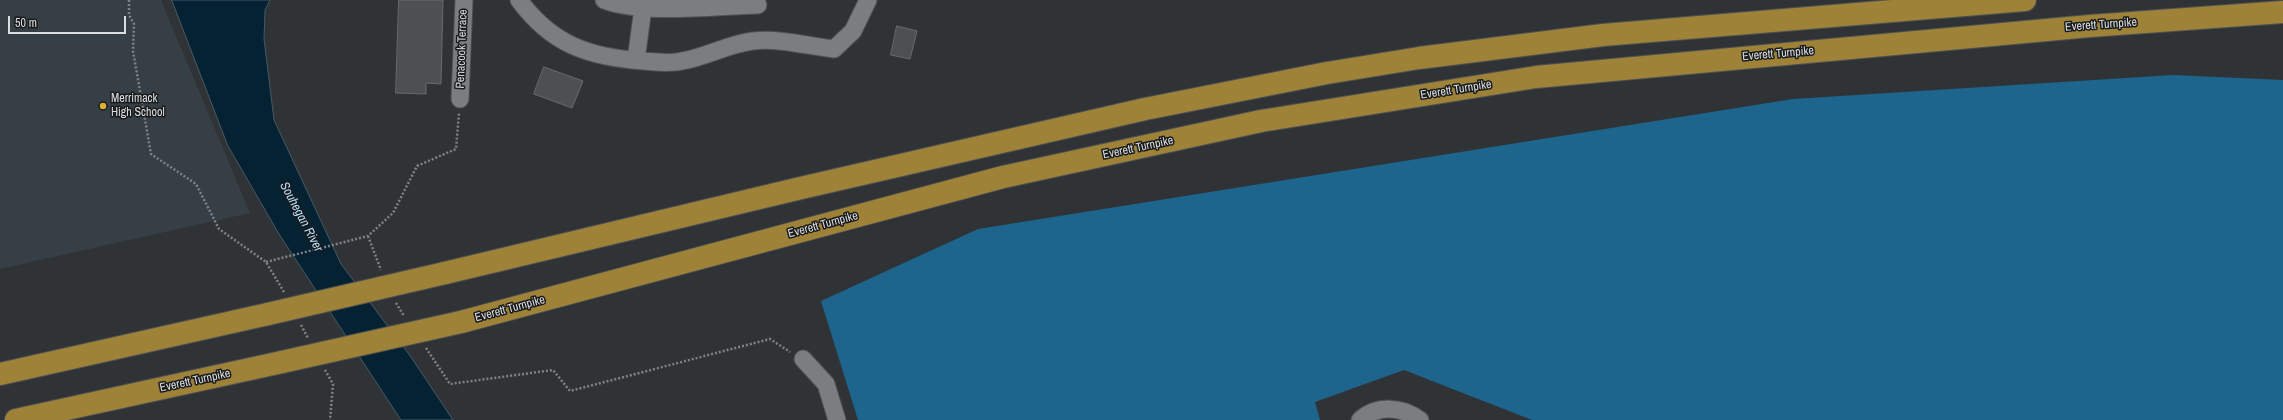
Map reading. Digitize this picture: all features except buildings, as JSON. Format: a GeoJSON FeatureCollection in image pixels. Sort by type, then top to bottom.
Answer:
{"type":"FeatureCollection","features":[{"type":"Feature","properties":{"kind":"highway"},"geometry":{"type":"LineString","coordinates":[[0,374],[445,273],[794,189],[1138,111],[1327,73],[1419,58],[1603,35],[2024,0]]}},
{"type":"Feature","properties":{"kind":"highway","name":"Everett Turnpike"},"geometry":{"type":"LineString","coordinates":[[16,420],[462,322],[1003,177],[1262,121],[1536,77],[2090,26],[2283,12]]}},
{"type":"Feature","properties":{"kind":"street","name":"Penacook Terrace"},"geometry":{"type":"LineString","coordinates":[[460,99],[464,0]]}},
{"type":"Feature","properties":{"kind":"street"},"geometry":{"type":"LineString","coordinates":[[519,0],[546,29],[569,44],[596,54],[636,60],[682,62],[736,44],[760,41],[834,49],[853,30],[864,13],[868,0]]}},
{"type":"Feature","properties":{"kind":"street"},"geometry":{"type":"LineString","coordinates":[[604,0],[623,6],[643,8],[758,5]]}},
{"type":"Feature","properties":{"kind":"street"},"geometry":{"type":"LineString","coordinates":[[636,60],[643,8]]}},
{"type":"Feature","properties":{"kind":"street"},"geometry":{"type":"LineString","coordinates":[[803,359],[826,384],[837,420]]}},
{"type":"Feature","properties":{"kind":"street"},"geometry":{"type":"LineString","coordinates":[[1360,420],[1372,412],[1387,409],[1407,412],[1420,420]]}},
{"type":"Feature","properties":{"kind":"path"},"geometry":{"type":"LineString","coordinates":[[129,0],[129,15],[134,24],[133,51],[151,154],[196,184],[219,229],[266,262],[368,236],[393,213],[417,166],[456,149],[460,99]]}},
{"type":"Feature","properties":{"kind":"path"},"geometry":{"type":"LineString","coordinates":[[368,236],[383,276]]}},
{"type":"Feature","properties":{"kind":"path"},"geometry":{"type":"LineString","coordinates":[[395,303],[408,322]]}},
{"type":"Feature","properties":{"kind":"path"},"geometry":{"type":"LineString","coordinates":[[425,347],[450,384],[553,370],[570,391],[770,340],[803,359]]}},
{"type":"Feature","properties":{"kind":"shaded area","name":"Merrimack High School"},"geometry":{"type":"Polygon","coordinates":[[[0,0],[161,0],[250,213],[0,269],[0,0]]]}},
{"type":"Feature","properties":{"kind":"shaded area"},"geometry":{"type":"Polygon","coordinates":[[[2173,75],[2283,80],[2283,420],[1532,420],[1404,370],[1315,402],[1320,420],[858,420],[821,301],[978,229],[1793,99],[2173,75]]]}},
{"type":"Feature","properties":{"kind":"water","name":"Souhegan River"},"geometry":{"type":"Polygon","coordinates":[[[172,0],[270,0],[265,10],[264,39],[274,120],[341,264],[411,357],[453,420],[401,420],[279,234],[228,146],[172,0]]]}},
{"type":"Feature","properties":{"kind":"place","name":"Merrimack High School"},"geometry":{"type":"Point","coordinates":[103,106]}}]}
